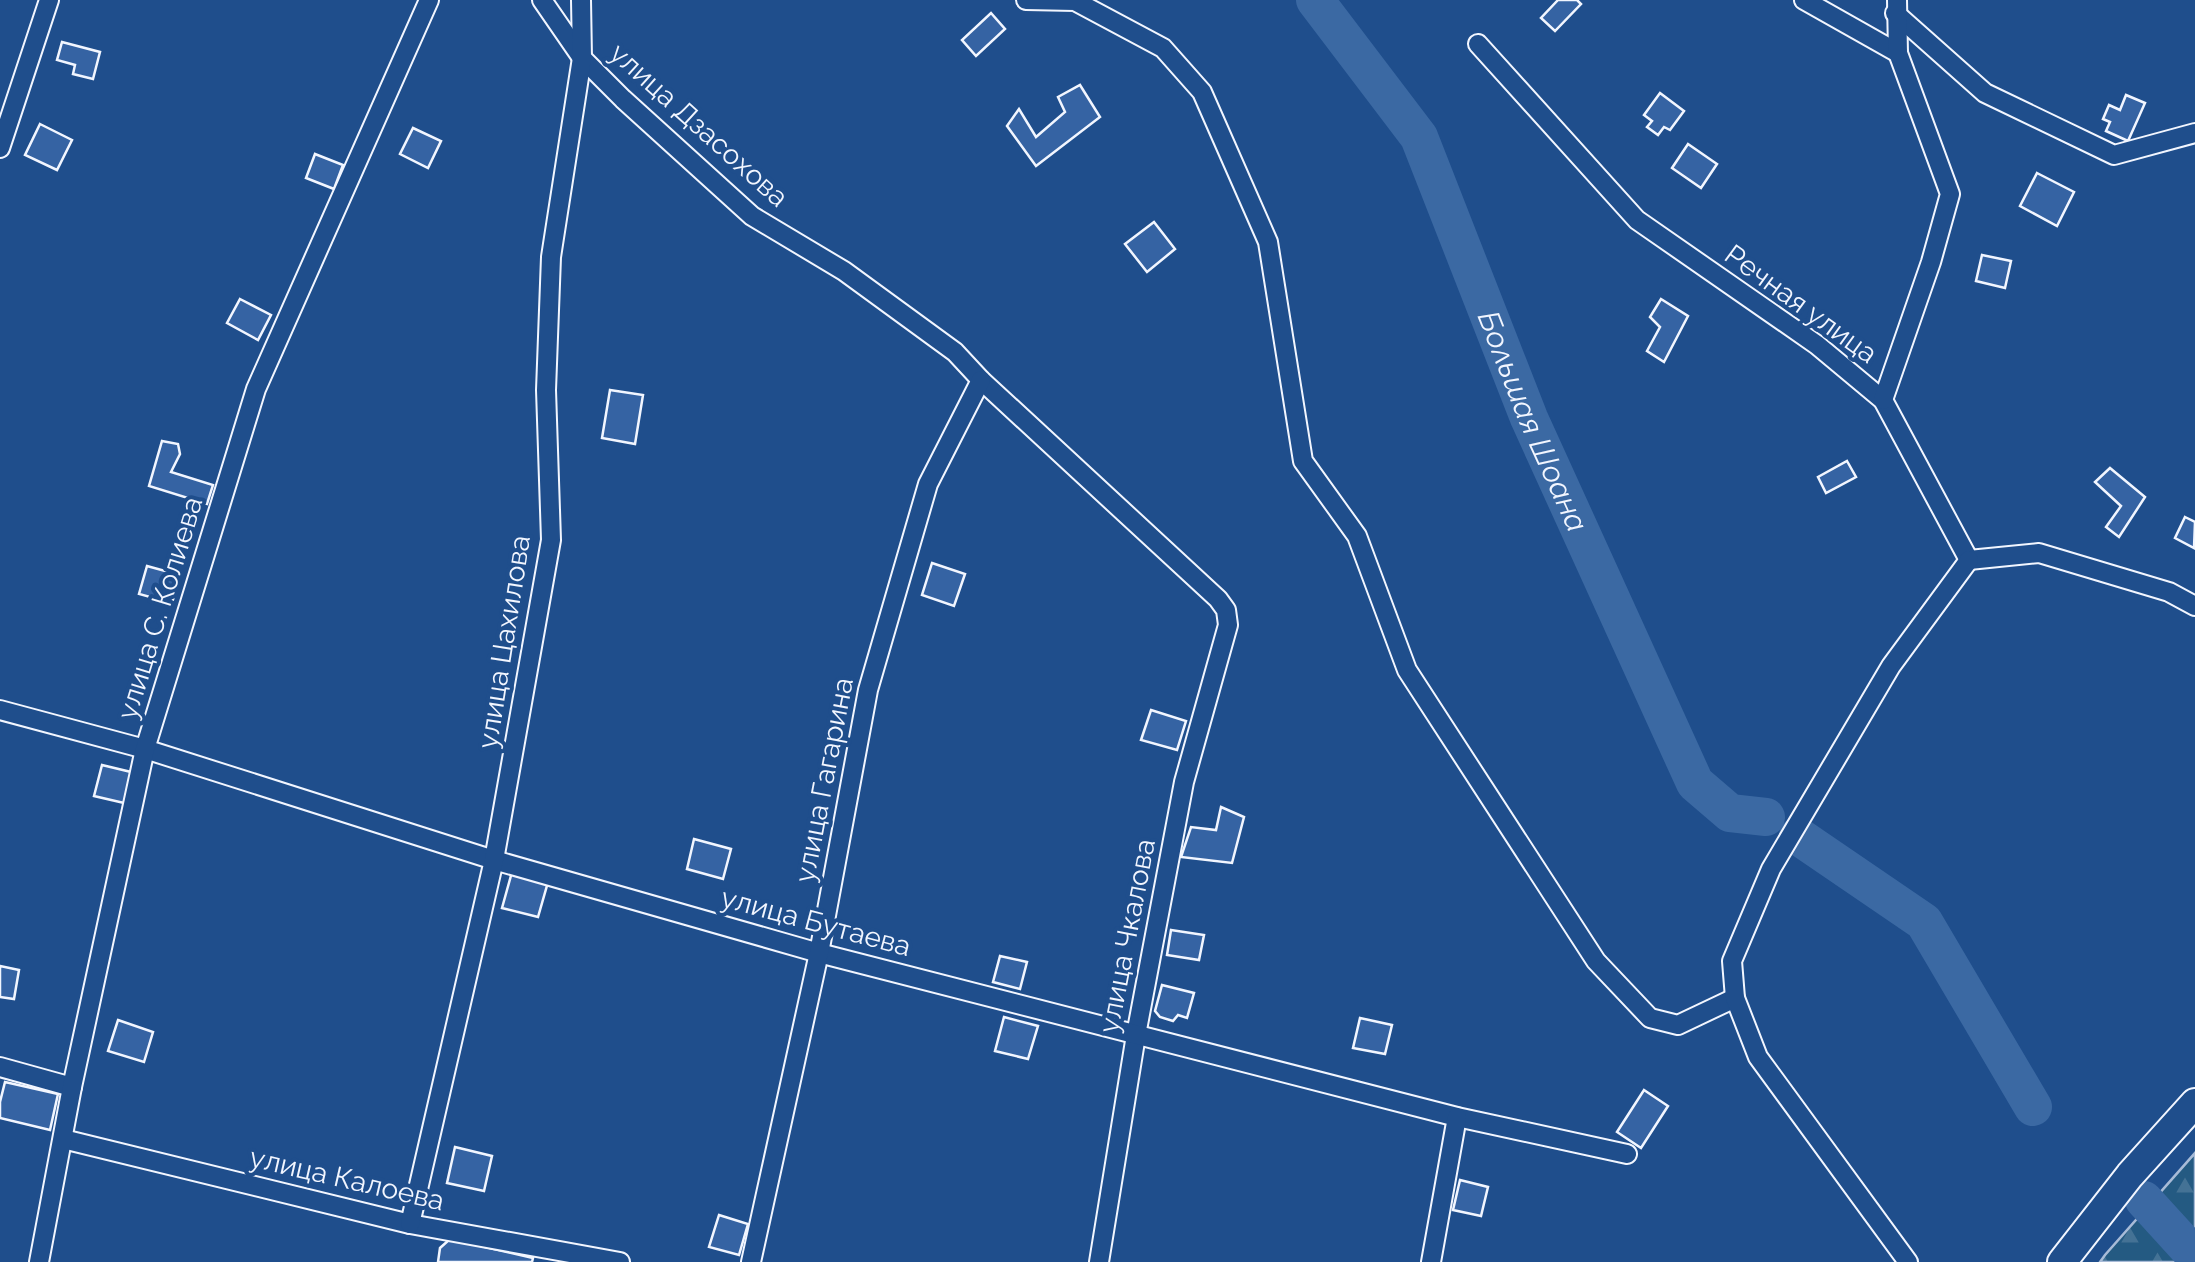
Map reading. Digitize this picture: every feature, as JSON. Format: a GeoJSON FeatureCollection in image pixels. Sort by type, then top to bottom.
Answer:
{"type":"FeatureCollection","features":[{"type":"Feature","properties":{"kind":"main road"},"geometry":{"type":"LineString","coordinates":[[2062,1262],[2130,1175],[2195,1103]]}},
{"type":"Feature","properties":{"kind":"street"},"geometry":{"type":"LineString","coordinates":[[0,148],[49,0]]}},
{"type":"Feature","properties":{"kind":"street","name":"улица С. Колиева"},"geometry":{"type":"LineString","coordinates":[[39,1262],[145,749],[256,389],[429,0]]}},
{"type":"Feature","properties":{"kind":"street","name":"улица Дзасохова"},"geometry":{"type":"LineString","coordinates":[[542,0],[582,58],[623,99],[752,216],[844,271],[955,352],[1218,599],[1226,610],[1228,624]]}},
{"type":"Feature","properties":{"kind":"street","name":"улица Цахилова"},"geometry":{"type":"LineString","coordinates":[[410,1224],[494,860],[551,540],[546,390],[552,257],[582,58],[581,0]]}},
{"type":"Feature","properties":{"kind":"street"},"geometry":{"type":"LineString","coordinates":[[1026,0],[1075,2],[1162,48],[1202,92],[1268,242],[1303,461],[1358,536],[1407,670],[1596,961],[1650,1018],[1678,1025],[1734,998]]}},
{"type":"Feature","properties":{"kind":"street"},"geometry":{"type":"LineString","coordinates":[[1804,0],[1898,54]]}},
{"type":"Feature","properties":{"kind":"street"},"geometry":{"type":"LineString","coordinates":[[1883,400],[1950,194],[1898,54],[1896,6]]}},
{"type":"Feature","properties":{"kind":"street"},"geometry":{"type":"LineString","coordinates":[[1896,6],[1985,93],[2114,156],[2195,133]]}},
{"type":"Feature","properties":{"kind":"street","name":"Речная улица"},"geometry":{"type":"LineString","coordinates":[[1478,44],[1638,220],[1817,345],[1883,400],[1969,560]]}},
{"type":"Feature","properties":{"kind":"street","name":"улица Гагарина"},"geometry":{"type":"LineString","coordinates":[[751,1262],[819,953],[868,690],[928,484],[982,380]]}},
{"type":"Feature","properties":{"kind":"street"},"geometry":{"type":"LineString","coordinates":[[1908,1262],[1758,1057],[1734,998],[1732,960],[1770,869],[1892,666],[1969,560],[2040,554],[2169,592],[2195,606]]}},
{"type":"Feature","properties":{"kind":"street","name":"улица Чкалова"},"geometry":{"type":"LineString","coordinates":[[1098,1262],[1184,782],[1228,624]]}},
{"type":"Feature","properties":{"kind":"street","name":"улица Бутаева"},"geometry":{"type":"LineString","coordinates":[[0,710],[145,749],[494,860],[819,953],[1457,1117],[1628,1154]]}},
{"type":"Feature","properties":{"kind":"street"},"geometry":{"type":"LineString","coordinates":[[0,1067],[72,1088]]}},
{"type":"Feature","properties":{"kind":"street"},"geometry":{"type":"LineString","coordinates":[[1431,1262],[1457,1117]]}},
{"type":"Feature","properties":{"kind":"street","name":"улица Калоева"},"geometry":{"type":"LineString","coordinates":[[63,1138],[410,1224],[620,1262]]}},
{"type":"Feature","properties":{"kind":"green space"},"geometry":{"type":"Polygon","coordinates":[[[2195,1153],[2195,1262],[2100,1262],[2105,1255],[2195,1153]]]}},
{"type":"Feature","properties":{"kind":"building"},"geometry":{"type":"Polygon","coordinates":[[[1558,0],[1577,0],[1581,4],[1555,31],[1541,18],[1558,0]]]}},
{"type":"Feature","properties":{"kind":"building"},"geometry":{"type":"Polygon","coordinates":[[[991,13],[1005,29],[976,56],[962,40],[991,13]]]}},
{"type":"Feature","properties":{"kind":"building"},"geometry":{"type":"Polygon","coordinates":[[[62,42],[100,52],[93,79],[73,74],[75,65],[57,60],[62,42]]]}},
{"type":"Feature","properties":{"kind":"building"},"geometry":{"type":"Polygon","coordinates":[[[1080,85],[1100,117],[1036,166],[1007,126],[1019,109],[1036,137],[1065,112],[1058,97],[1080,85]]]}},
{"type":"Feature","properties":{"kind":"building"},"geometry":{"type":"Polygon","coordinates":[[[1660,93],[1684,111],[1670,130],[1664,127],[1658,135],[1647,127],[1652,121],[1644,115],[1660,93]]]}},
{"type":"Feature","properties":{"kind":"building"},"geometry":{"type":"Polygon","coordinates":[[[2126,95],[2145,103],[2128,141],[2106,131],[2110,122],[2103,119],[2109,105],[2120,110],[2126,95]]]}},
{"type":"Feature","properties":{"kind":"building"},"geometry":{"type":"Polygon","coordinates":[[[40,124],[72,140],[57,170],[25,155],[40,124]]]}},
{"type":"Feature","properties":{"kind":"building"},"geometry":{"type":"Polygon","coordinates":[[[413,128],[441,141],[428,168],[400,154],[413,128]]]}},
{"type":"Feature","properties":{"kind":"building"},"geometry":{"type":"Polygon","coordinates":[[[1688,144],[1717,164],[1701,188],[1672,168],[1688,144]]]}},
{"type":"Feature","properties":{"kind":"building"},"geometry":{"type":"Polygon","coordinates":[[[315,154],[343,165],[334,189],[306,178],[315,154]]]}},
{"type":"Feature","properties":{"kind":"building"},"geometry":{"type":"Polygon","coordinates":[[[2037,173],[2074,192],[2057,226],[2020,206],[2037,173]]]}},
{"type":"Feature","properties":{"kind":"building"},"geometry":{"type":"Polygon","coordinates":[[[1154,222],[1175,249],[1147,272],[1125,244],[1154,222]]]}},
{"type":"Feature","properties":{"kind":"building"},"geometry":{"type":"Polygon","coordinates":[[[1982,255],[2011,261],[2005,288],[1976,281],[1982,255]]]}},
{"type":"Feature","properties":{"kind":"building"},"geometry":{"type":"Polygon","coordinates":[[[240,299],[271,315],[258,340],[227,323],[240,299]]]}},
{"type":"Feature","properties":{"kind":"building"},"geometry":{"type":"Polygon","coordinates":[[[1661,299],[1688,316],[1664,362],[1647,351],[1660,327],[1650,317],[1661,299]]]}},
{"type":"Feature","properties":{"kind":"building"},"geometry":{"type":"Polygon","coordinates":[[[610,390],[643,395],[635,444],[602,438],[610,390]]]}},
{"type":"Feature","properties":{"kind":"building"},"geometry":{"type":"Polygon","coordinates":[[[162,441],[178,444],[180,454],[171,472],[213,485],[207,504],[149,486],[162,441]]]}},
{"type":"Feature","properties":{"kind":"building"},"geometry":{"type":"Polygon","coordinates":[[[1847,461],[1856,477],[1826,493],[1818,477],[1847,461]]]}},
{"type":"Feature","properties":{"kind":"building"},"geometry":{"type":"Polygon","coordinates":[[[2110,468],[2145,497],[2119,537],[2106,527],[2121,506],[2095,482],[2110,468]]]}},
{"type":"Feature","properties":{"kind":"building"},"geometry":{"type":"Polygon","coordinates":[[[2185,517],[2195,522],[2194,548],[2175,538],[2185,517]]]}},
{"type":"Feature","properties":{"kind":"building"},"geometry":{"type":"Polygon","coordinates":[[[932,563],[965,574],[954,606],[922,595],[932,563]]]}},
{"type":"Feature","properties":{"kind":"building"},"geometry":{"type":"Polygon","coordinates":[[[147,566],[180,575],[172,603],[139,594],[147,566]]]}},
{"type":"Feature","properties":{"kind":"building"},"geometry":{"type":"Polygon","coordinates":[[[1151,710],[1186,721],[1177,750],[1141,740],[1151,710]]]}},
{"type":"Feature","properties":{"kind":"building"},"geometry":{"type":"Polygon","coordinates":[[[102,765],[131,772],[124,803],[94,796],[102,765]]]}},
{"type":"Feature","properties":{"kind":"building"},"geometry":{"type":"Polygon","coordinates":[[[1221,807],[1244,817],[1232,863],[1181,857],[1191,827],[1216,830],[1221,807]]]}},
{"type":"Feature","properties":{"kind":"building"},"geometry":{"type":"Polygon","coordinates":[[[694,839],[731,849],[723,879],[687,869],[694,839]]]}},
{"type":"Feature","properties":{"kind":"building"},"geometry":{"type":"Polygon","coordinates":[[[512,872],[548,882],[538,917],[502,908],[512,872]]]}},
{"type":"Feature","properties":{"kind":"building"},"geometry":{"type":"Polygon","coordinates":[[[1171,930],[1204,935],[1199,960],[1167,955],[1171,930]]]}},
{"type":"Feature","properties":{"kind":"building"},"geometry":{"type":"Polygon","coordinates":[[[1000,956],[1027,962],[1020,989],[993,982],[1000,956]]]}},
{"type":"Feature","properties":{"kind":"building"},"geometry":{"type":"Polygon","coordinates":[[[0,966],[19,970],[14,999],[0,997],[0,966]]]}},
{"type":"Feature","properties":{"kind":"building"},"geometry":{"type":"Polygon","coordinates":[[[1162,985],[1194,993],[1187,1018],[1178,1015],[1173,1021],[1155,1011],[1162,985]]]}},
{"type":"Feature","properties":{"kind":"building"},"geometry":{"type":"Polygon","coordinates":[[[1004,1017],[1038,1026],[1028,1059],[995,1051],[1004,1017]]]}},
{"type":"Feature","properties":{"kind":"building"},"geometry":{"type":"Polygon","coordinates":[[[1360,1018],[1392,1025],[1385,1054],[1353,1048],[1360,1018]]]}},
{"type":"Feature","properties":{"kind":"building"},"geometry":{"type":"Polygon","coordinates":[[[118,1020],[153,1032],[144,1062],[108,1051],[118,1020]]]}},
{"type":"Feature","properties":{"kind":"building"},"geometry":{"type":"Polygon","coordinates":[[[5,1082],[58,1094],[50,1130],[0,1118],[5,1082]]]}},
{"type":"Feature","properties":{"kind":"building"},"geometry":{"type":"Polygon","coordinates":[[[1644,1090],[1668,1106],[1641,1148],[1617,1132],[1644,1090]]]}},
{"type":"Feature","properties":{"kind":"building"},"geometry":{"type":"Polygon","coordinates":[[[455,1147],[492,1156],[484,1191],[447,1183],[455,1147]]]}},
{"type":"Feature","properties":{"kind":"building"},"geometry":{"type":"Polygon","coordinates":[[[1460,1180],[1488,1187],[1481,1216],[1453,1210],[1460,1180]]]}},
{"type":"Feature","properties":{"kind":"building"},"geometry":{"type":"Polygon","coordinates":[[[719,1215],[748,1224],[739,1255],[709,1247],[719,1215]]]}},
{"type":"Feature","properties":{"kind":"building"},"geometry":{"type":"Polygon","coordinates":[[[450,1239],[533,1258],[532,1262],[438,1262],[440,1248],[450,1239]]]}},
{"type":"Feature","properties":{"kind":"waterway","name":"Большая Шоана"},"geometry":{"type":"LineString","coordinates":[[1315,0],[1419,137],[1529,418],[1695,783],[1730,813],[1766,817]]}},
{"type":"Feature","properties":{"kind":"waterway"},"geometry":{"type":"LineString","coordinates":[[1798,836],[1924,922],[2033,1107]]}},
{"type":"Feature","properties":{"kind":"waterway"},"geometry":{"type":"LineString","coordinates":[[2144,1200],[2195,1256]]}}]}
